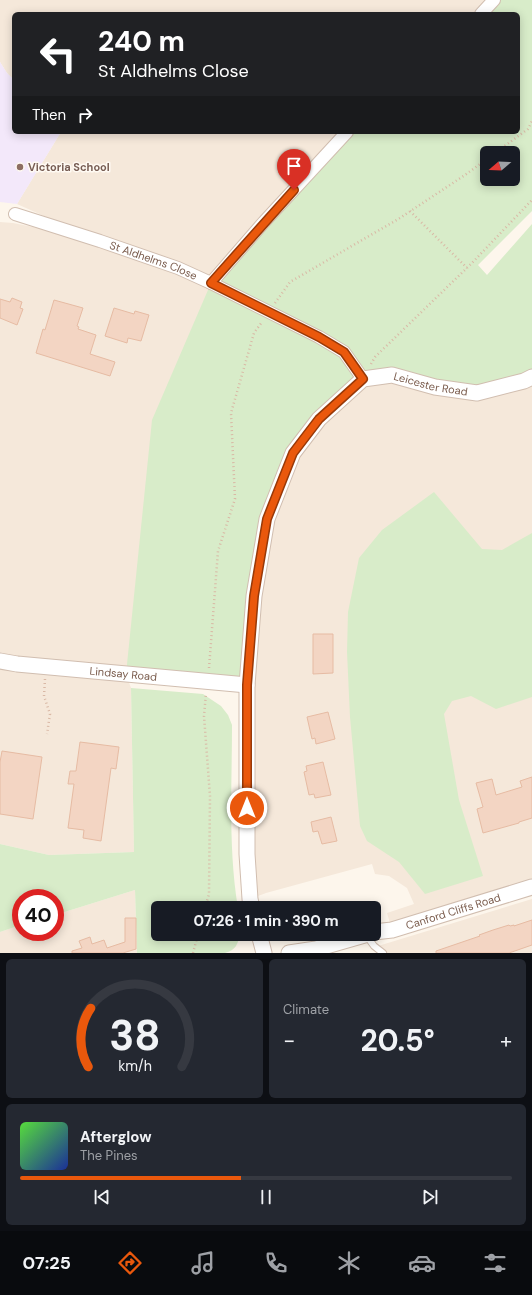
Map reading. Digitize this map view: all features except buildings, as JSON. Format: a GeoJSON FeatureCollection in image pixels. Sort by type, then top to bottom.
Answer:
{"type":"FeatureCollection","features":[{"type":"Feature","properties":{"kind":"street"},"geometry":{"type":"LineString","coordinates":[[483,12],[494,0]]}},
{"type":"Feature","properties":{"kind":"street"},"geometry":{"type":"LineString","coordinates":[[211,283],[264,222],[345,134]]}},
{"type":"Feature","properties":{"kind":"street","name":"St Aldhelms Close"},"geometry":{"type":"LineString","coordinates":[[15,214],[35,218],[164,263],[211,283],[319,337],[344,352],[363,379]]}},
{"type":"Feature","properties":{"kind":"street","name":"Leicester Road"},"geometry":{"type":"LineString","coordinates":[[363,379],[392,375],[435,387],[476,393],[524,381],[532,377]]}},
{"type":"Feature","properties":{"kind":"street"},"geometry":{"type":"LineString","coordinates":[[250,901],[247,854],[247,685],[254,596],[267,519],[293,453],[319,419],[363,379]]}},
{"type":"Feature","properties":{"kind":"street","name":"Lindsay Road"},"geometry":{"type":"LineString","coordinates":[[0,661],[45,667],[247,685]]}},
{"type":"Feature","properties":{"kind":"street","name":"Canford Cliffs Road"},"geometry":{"type":"LineString","coordinates":[[381,931],[392,930],[532,887]]}},
{"type":"Feature","properties":{"kind":"street"},"geometry":{"type":"LineString","coordinates":[[261,941],[264,953]]}},
{"type":"Feature","properties":{"kind":"street"},"geometry":{"type":"LineString","coordinates":[[290,953],[316,949],[343,941]]}},
{"type":"Feature","properties":{"kind":"lane"},"geometry":{"type":"LineString","coordinates":[[371,941],[374,946],[383,953]]}},
{"type":"Feature","properties":{"kind":"path"},"geometry":{"type":"LineString","coordinates":[[505,146],[528,129],[532,121]]}},
{"type":"Feature","properties":{"kind":"path"},"geometry":{"type":"LineString","coordinates":[[363,379],[375,356],[467,268],[532,200]]}},
{"type":"Feature","properties":{"kind":"path"},"geometry":{"type":"LineString","coordinates":[[410,211],[467,268]]}},
{"type":"Feature","properties":{"kind":"path"},"geometry":{"type":"LineString","coordinates":[[45,667],[44,696],[50,714],[47,734]]}},
{"type":"Feature","properties":{"kind":"path"},"geometry":{"type":"LineString","coordinates":[[193,953],[196,941]]}},
{"type":"Feature","properties":{"kind":"shaded area"},"geometry":{"type":"Polygon","coordinates":[[[0,0],[494,0],[483,12],[12,12],[12,78],[0,62],[0,0]]]}},
{"type":"Feature","properties":{"kind":"shaded area","name":"Victoria School"},"geometry":{"type":"Polygon","coordinates":[[[0,62],[12,78],[12,134],[60,134],[17,204],[0,202],[0,62]]]}},
{"type":"Feature","properties":{"kind":"shaded area"},"geometry":{"type":"Polygon","coordinates":[[[60,134],[346,134],[126,674],[131,688],[134,852],[49,855],[0,844],[0,222],[13,223],[98,240],[17,204],[60,134]]]}},
{"type":"Feature","properties":{"kind":"shaded area"},"geometry":{"type":"Polygon","coordinates":[[[532,377],[532,887],[392,930],[387,913],[414,904],[407,888],[389,876],[375,874],[372,864],[266,893],[250,899],[247,685],[267,519],[293,453],[363,379],[532,377]]]}},
{"type":"Feature","properties":{"kind":"shaded area"},"geometry":{"type":"Polygon","coordinates":[[[135,890],[137,953],[0,953],[0,932],[12,928],[12,941],[64,941],[64,912],[135,890]]]}},
{"type":"Feature","properties":{"kind":"shaded area"},"geometry":{"type":"Polygon","coordinates":[[[532,899],[532,953],[387,953],[378,946],[532,899]]]}},
{"type":"Feature","properties":{"kind":"green space"},"geometry":{"type":"Polygon","coordinates":[[[494,0],[532,0],[532,211],[478,265],[487,275],[532,224],[532,377],[477,393],[363,379],[319,419],[267,519],[247,685],[126,674],[152,420],[211,283],[345,134],[520,134],[520,12],[483,12],[494,0]]]}},
{"type":"Feature","properties":{"kind":"green space"},"geometry":{"type":"Polygon","coordinates":[[[434,492],[482,549],[502,550],[532,533],[532,697],[496,709],[471,696],[452,701],[444,714],[459,800],[483,876],[425,894],[399,862],[367,841],[360,826],[350,717],[347,652],[348,612],[359,558],[382,530],[434,492]]]}},
{"type":"Feature","properties":{"kind":"green space"},"geometry":{"type":"Polygon","coordinates":[[[131,688],[203,694],[221,706],[228,715],[232,725],[232,840],[237,901],[151,901],[151,941],[238,941],[236,946],[229,952],[225,953],[137,953],[135,890],[64,912],[64,889],[12,889],[12,928],[0,932],[0,844],[49,855],[134,852],[131,688]]]}},
{"type":"Feature","properties":{"kind":"place","name":"Victoria School"},"geometry":{"type":"Point","coordinates":[20,167]}},
{"type":"Feature","properties":{"kind":"route"},"geometry":{"type":"LineString","coordinates":[[247,808],[247,685],[254,596],[267,519],[293,453],[319,419],[363,379],[344,352],[319,337],[211,283],[294,190]]}}]}
